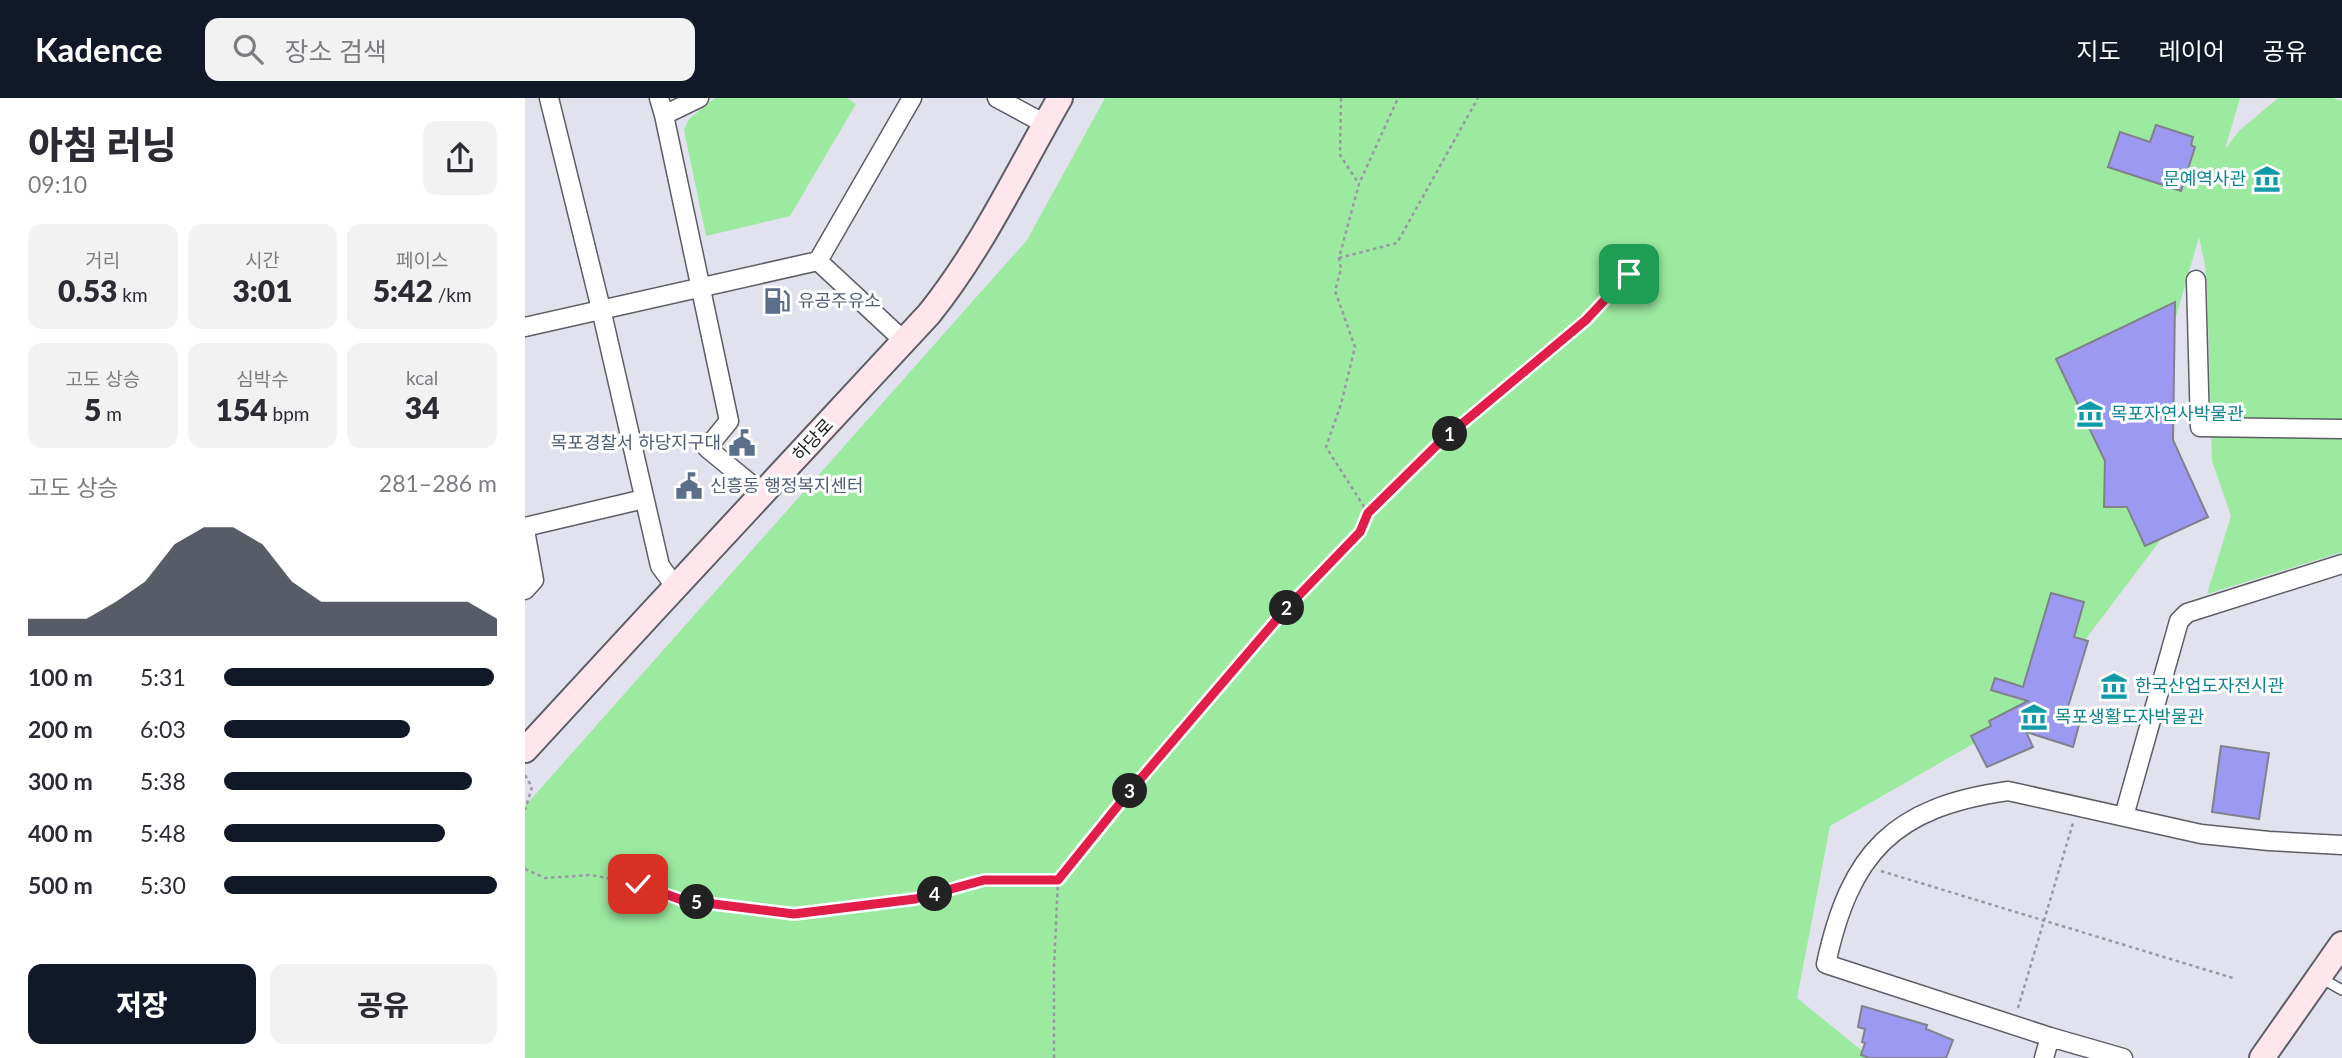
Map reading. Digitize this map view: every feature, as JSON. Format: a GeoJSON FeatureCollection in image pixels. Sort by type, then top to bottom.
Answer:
{"type":"FeatureCollection","features":[{"type":"Feature","properties":{"kind":"street"},"geometry":{"type":"LineString","coordinates":[[549,98],[660,566],[675,586]]}},
{"type":"Feature","properties":{"kind":"street"},"geometry":{"type":"LineString","coordinates":[[699,98],[662,107],[729,421],[707,448],[763,494]]}},
{"type":"Feature","properties":{"kind":"street"},"geometry":{"type":"LineString","coordinates":[[525,327],[818,261],[912,98]]}},
{"type":"Feature","properties":{"kind":"street"},"geometry":{"type":"LineString","coordinates":[[997,98],[1045,124]]}},
{"type":"Feature","properties":{"kind":"street","name":"하당로"},"geometry":{"type":"LineString","coordinates":[[525,750],[904,341],[955,282],[1060,98]]}},
{"type":"Feature","properties":{"kind":"street"},"geometry":{"type":"LineString","coordinates":[[818,261],[904,341]]}},
{"type":"Feature","properties":{"kind":"street"},"geometry":{"type":"LineString","coordinates":[[2196,280],[2200,427],[2342,429]]}},
{"type":"Feature","properties":{"kind":"street"},"geometry":{"type":"LineString","coordinates":[[525,590],[534,580],[525,529],[643,499]]}},
{"type":"Feature","properties":{"kind":"street"},"geometry":{"type":"LineString","coordinates":[[2124,816],[2179,621],[2186,613],[2342,564]]}},
{"type":"Feature","properties":{"kind":"street"},"geometry":{"type":"LineString","coordinates":[[2123,1058],[1826,964],[1846,897],[1868,857],[1904,823],[1943,806],[1980,795],[2008,791],[2201,834],[2263,841],[2342,845]]}},
{"type":"Feature","properties":{"kind":"street"},"geometry":{"type":"LineString","coordinates":[[2262,1058],[2342,944]]}},
{"type":"Feature","properties":{"kind":"street"},"geometry":{"type":"LineString","coordinates":[[2044,1058],[2050,1037]]}},
{"type":"Feature","properties":{"kind":"lane"},"geometry":{"type":"LineString","coordinates":[[2319,977],[2342,990]]}},
{"type":"Feature","properties":{"kind":"path"},"geometry":{"type":"LineString","coordinates":[[1341,98],[1341,155],[1359,184]]}},
{"type":"Feature","properties":{"kind":"path"},"geometry":{"type":"LineString","coordinates":[[1368,513],[1326,447],[1341,404],[1355,347],[1335,291],[1342,269],[1339,258],[1359,184],[1398,98]]}},
{"type":"Feature","properties":{"kind":"path"},"geometry":{"type":"LineString","coordinates":[[1339,258],[1397,243],[1478,98]]}},
{"type":"Feature","properties":{"kind":"path"},"geometry":{"type":"LineString","coordinates":[[1054,1058],[1058,880],[1283,612],[1360,532],[1368,513],[1439,443],[1586,320],[1629,274]]}},
{"type":"Feature","properties":{"kind":"path"},"geometry":{"type":"LineString","coordinates":[[525,775],[532,787],[525,810]]}},
{"type":"Feature","properties":{"kind":"path"},"geometry":{"type":"LineString","coordinates":[[2013,1025],[2078,806]]}},
{"type":"Feature","properties":{"kind":"path"},"geometry":{"type":"LineString","coordinates":[[1863,865],[2233,978]]}},
{"type":"Feature","properties":{"kind":"path"},"geometry":{"type":"LineString","coordinates":[[525,869],[545,878],[591,875],[638,884],[682,900],[794,914],[915,899],[984,880],[1058,880]]}},
{"type":"Feature","properties":{"kind":"green space"},"geometry":{"type":"Polygon","coordinates":[[[715,98],[847,98],[856,104],[790,216],[706,236],[684,130],[689,119],[715,98]]]}},
{"type":"Feature","properties":{"kind":"green space"},"geometry":{"type":"Polygon","coordinates":[[[1105,98],[2240,98],[2225,149],[2240,130],[2278,98],[2333,98],[2342,101],[2342,552],[2207,594],[2231,516],[2212,461],[2207,285],[2199,237],[2153,396],[2181,513],[2032,710],[1830,826],[1797,998],[1871,1058],[525,1058],[525,806],[1027,240],[1105,98]]]}},
{"type":"Feature","properties":{"kind":"building"},"geometry":{"type":"Polygon","coordinates":[[[2156,125],[2193,137],[2191,145],[2195,147],[2181,191],[2108,167],[2120,132],[2150,142],[2156,125]]]}},
{"type":"Feature","properties":{"kind":"building"},"geometry":{"type":"Polygon","coordinates":[[[2175,302],[2173,440],[2208,517],[2145,546],[2127,507],[2104,507],[2105,461],[2056,359],[2175,302]]]}},
{"type":"Feature","properties":{"kind":"building"},"geometry":{"type":"Polygon","coordinates":[[[2051,593],[2084,602],[2074,637],[2088,641],[2064,720],[2079,725],[2073,747],[2026,732],[2033,747],[1987,767],[1971,736],[1991,726],[1989,721],[2028,701],[1991,690],[1995,678],[2023,687],[2051,593]]]}},
{"type":"Feature","properties":{"kind":"building"},"geometry":{"type":"Polygon","coordinates":[[[2221,746],[2269,753],[2259,819],[2212,812],[2221,746]]]}},
{"type":"Feature","properties":{"kind":"building"},"geometry":{"type":"Polygon","coordinates":[[[1862,1006],[1927,1025],[1926,1029],[1953,1040],[1946,1058],[1869,1058],[1861,1055],[1865,1043],[1862,1042],[1865,1029],[1858,1027],[1862,1006]]]}},
{"type":"Feature","properties":{"kind":"place","name":"문예역사관"},"geometry":{"type":"Point","coordinates":[2267,179]}},
{"type":"Feature","properties":{"kind":"place","name":"유공주유소"},"geometry":{"type":"Point","coordinates":[777,301]}},
{"type":"Feature","properties":{"kind":"place","name":"목포자연사박물관"},"geometry":{"type":"Point","coordinates":[2090,414]}},
{"type":"Feature","properties":{"kind":"place","name":"목포경찰서 하당지구대"},"geometry":{"type":"Point","coordinates":[742,443]}},
{"type":"Feature","properties":{"kind":"place","name":"신흥동 행정복지센터"},"geometry":{"type":"Point","coordinates":[689,486]}},
{"type":"Feature","properties":{"kind":"place","name":"한국산업도자전시관"},"geometry":{"type":"Point","coordinates":[2114,686]}},
{"type":"Feature","properties":{"kind":"place","name":"목포생활도자박물관"},"geometry":{"type":"Point","coordinates":[2034,717]}},
{"type":"Feature","properties":{"kind":"route"},"geometry":{"type":"LineString","coordinates":[[638,884],[682,900],[794,914],[915,899],[984,880],[1058,880],[1283,612],[1360,532],[1368,513],[1439,443],[1586,320],[1629,274]]}}]}
